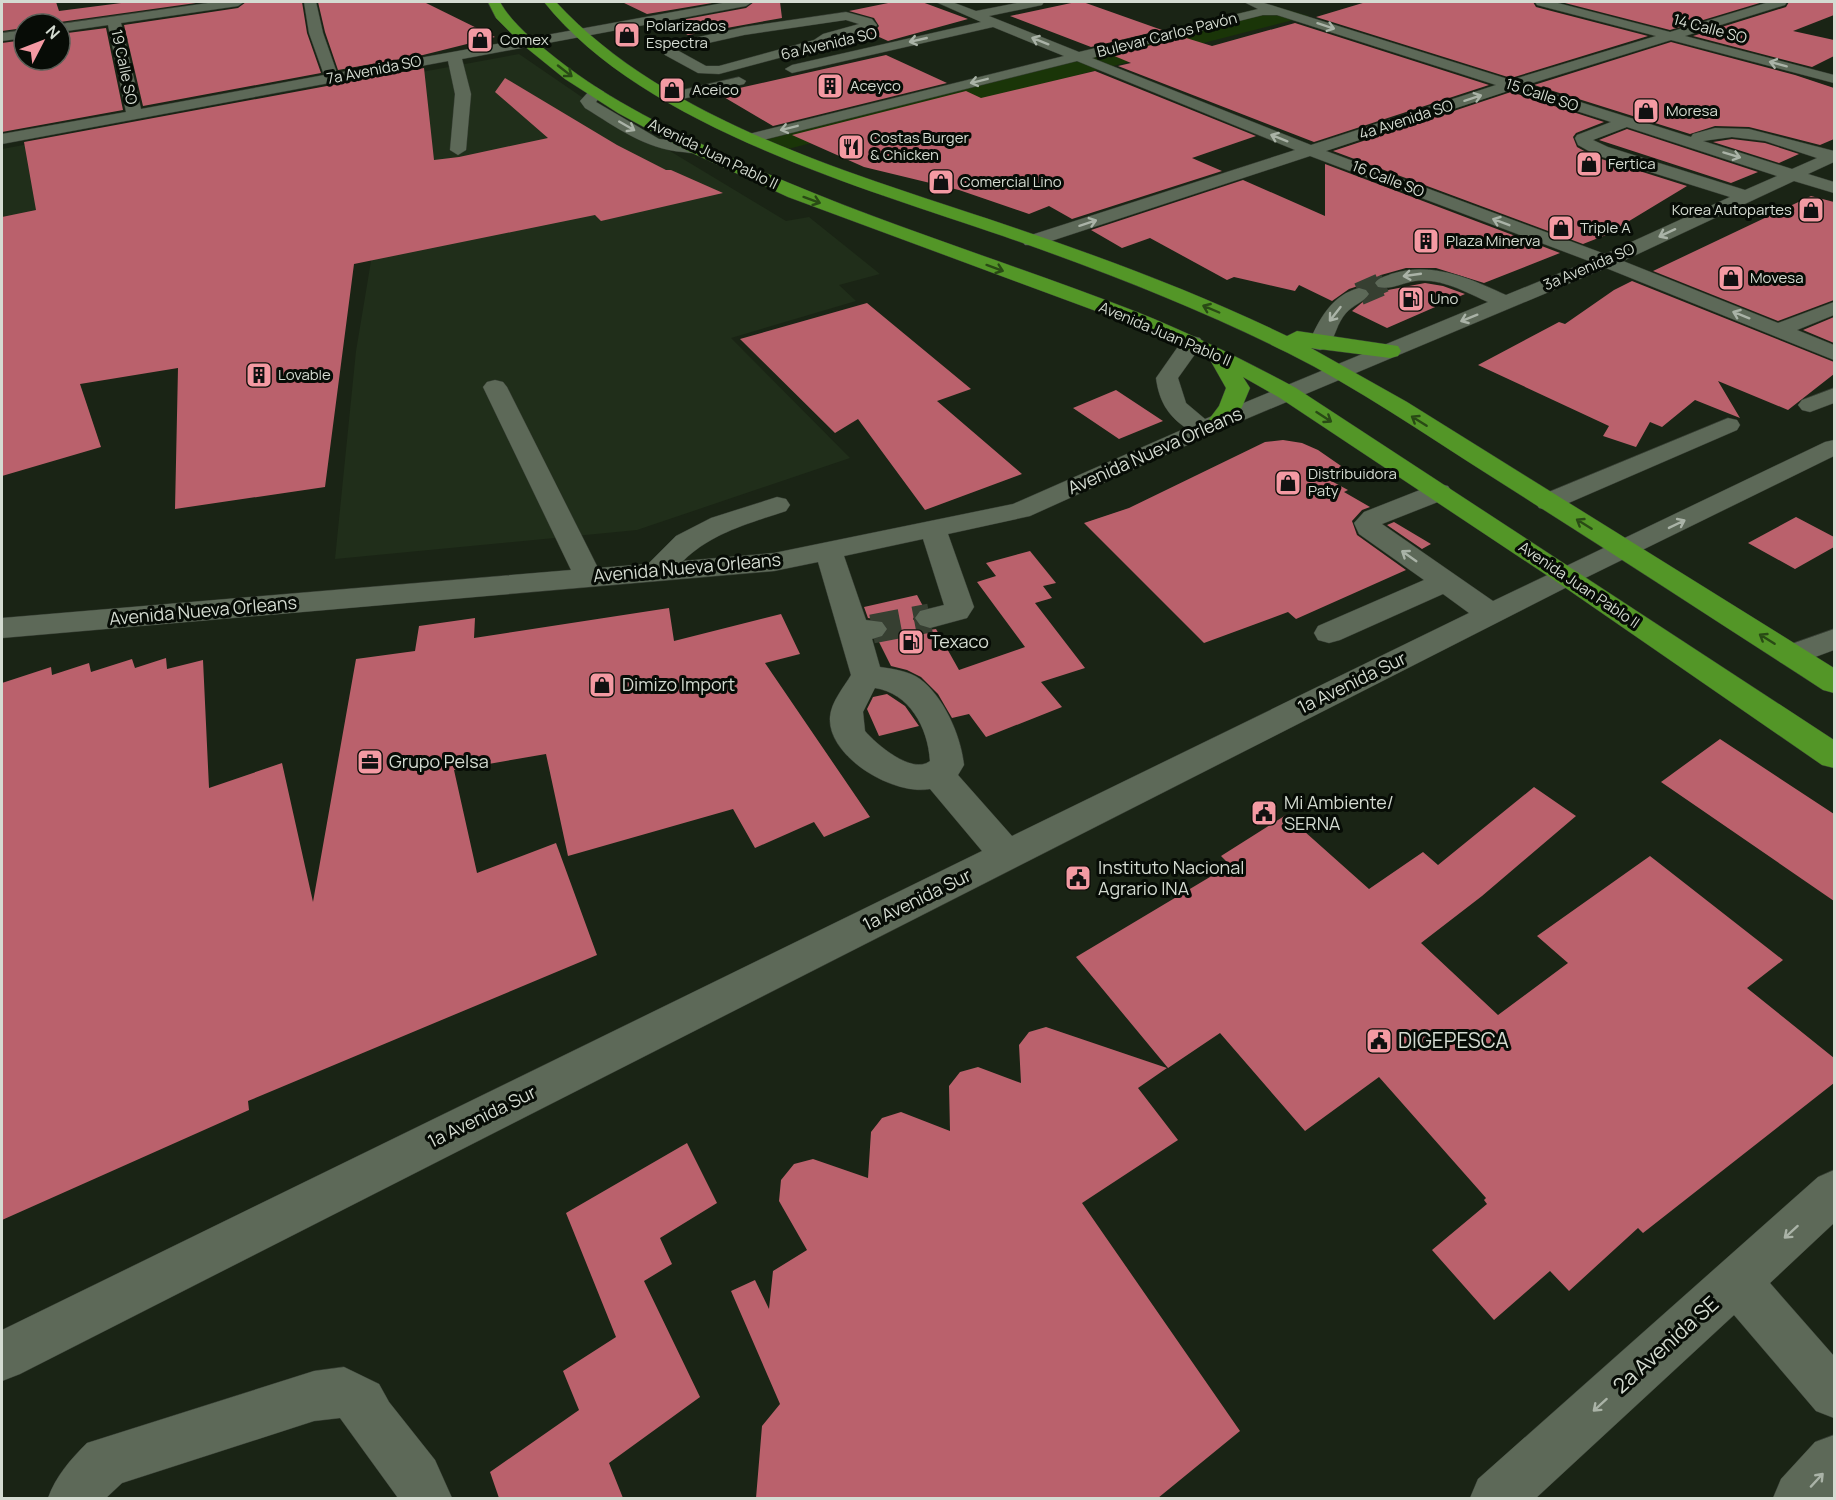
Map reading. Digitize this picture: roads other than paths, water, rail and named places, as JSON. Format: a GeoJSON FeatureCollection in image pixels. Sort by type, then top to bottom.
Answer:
{"type":"FeatureCollection","features":[{"type":"Feature","properties":{"kind":"highway","name":"Avenida Juan Pablo II"},"geometry":{"type":"LineString","coordinates":[[494,2],[501,15],[528,42],[570,76],[696,148],[794,193],[1119,313],[1192,343],[1218,354],[1288,393],[1567,576],[1834,756]]}},
{"type":"Feature","properties":{"kind":"highway","name":"Avenida Juan Pablo II"},"geometry":{"type":"LineString","coordinates":[[550,2],[578,32],[617,64],[670,98],[751,138],[843,177],[1160,287],[1246,324],[1341,371],[1834,682]]}},
{"type":"Feature","properties":{"kind":"highway"},"geometry":{"type":"LineString","coordinates":[[1246,324],[1320,343],[1390,351]]}},
{"type":"Feature","properties":{"kind":"highway"},"geometry":{"type":"LineString","coordinates":[[1211,426],[1230,407],[1238,388],[1218,354]]}},
{"type":"Feature","properties":{"kind":"street"},"geometry":{"type":"LineString","coordinates":[[72,26],[238,2]]}},
{"type":"Feature","properties":{"kind":"street"},"geometry":{"type":"LineString","coordinates":[[310,2],[316,33],[332,78]]}},
{"type":"Feature","properties":{"kind":"street","name":"7a Avenida SO"},"geometry":{"type":"LineString","coordinates":[[2,139],[746,2]]}},
{"type":"Feature","properties":{"kind":"street","name":"16 Calle SO"},"geometry":{"type":"LineString","coordinates":[[942,2],[1312,151],[1606,261],[1834,353]]}},
{"type":"Feature","properties":{"kind":"street"},"geometry":{"type":"LineString","coordinates":[[975,15],[1038,2]]}},
{"type":"Feature","properties":{"kind":"street","name":"15 Calle SO"},"geometry":{"type":"LineString","coordinates":[[1250,2],[1834,188]]}},
{"type":"Feature","properties":{"kind":"street","name":"14 Calle SO"},"geometry":{"type":"LineString","coordinates":[[1541,2],[1834,79]]}},
{"type":"Feature","properties":{"kind":"street","name":"4a Avenida SO"},"geometry":{"type":"LineString","coordinates":[[1032,241],[1510,86],[1780,2]]}},
{"type":"Feature","properties":{"kind":"street"},"geometry":{"type":"LineString","coordinates":[[1281,11],[1300,6]]}},
{"type":"Feature","properties":{"kind":"street","name":"Bulevar Carlos Pavón"},"geometry":{"type":"LineString","coordinates":[[751,138],[1263,11],[1281,11],[1277,18],[821,136]]}},
{"type":"Feature","properties":{"kind":"street"},"geometry":{"type":"LineString","coordinates":[[846,16],[870,25],[828,37],[819,43],[744,62],[726,69],[703,70],[670,52],[668,48],[744,32],[787,26],[846,16]]}},
{"type":"Feature","properties":{"kind":"street","name":"19 Calle SO"},"geometry":{"type":"LineString","coordinates":[[114,21],[134,114]]}},
{"type":"Feature","properties":{"kind":"street","name":"6a Avenida SO"},"geometry":{"type":"LineString","coordinates":[[782,72],[995,23]]}},
{"type":"Feature","properties":{"kind":"street"},"geometry":{"type":"LineString","coordinates":[[787,26],[819,43]]}},
{"type":"Feature","properties":{"kind":"street"},"geometry":{"type":"LineString","coordinates":[[744,32],[789,51]]}},
{"type":"Feature","properties":{"kind":"street"},"geometry":{"type":"LineString","coordinates":[[701,40],[744,62]]}},
{"type":"Feature","properties":{"kind":"street"},"geometry":{"type":"LineString","coordinates":[[454,55],[463,94],[458,150]]}},
{"type":"Feature","properties":{"kind":"street"},"geometry":{"type":"LineString","coordinates":[[670,98],[749,79],[726,69]]}},
{"type":"Feature","properties":{"kind":"street"},"geometry":{"type":"LineString","coordinates":[[1626,122],[1595,131],[1583,138],[1584,142],[1602,151],[1744,196]]}},
{"type":"Feature","properties":{"kind":"street"},"geometry":{"type":"LineString","coordinates":[[1687,141],[1704,135],[1749,134],[1833,156]]}},
{"type":"Feature","properties":{"kind":"street"},"geometry":{"type":"LineString","coordinates":[[775,148],[798,142]]}},
{"type":"Feature","properties":{"kind":"street","name":"3a Avenida SO"},"geometry":{"type":"LineString","coordinates":[[1341,371],[1606,261],[1833,156]]}},
{"type":"Feature","properties":{"kind":"street"},"geometry":{"type":"LineString","coordinates":[[1385,283],[1405,275],[1429,273],[1457,281],[1506,303]]}},
{"type":"Feature","properties":{"kind":"street"},"geometry":{"type":"LineString","coordinates":[[1320,343],[1328,323],[1338,309],[1350,298],[1359,294]]}},
{"type":"Feature","properties":{"kind":"street"},"geometry":{"type":"LineString","coordinates":[[1778,330],[1834,308]]}},
{"type":"Feature","properties":{"kind":"street"},"geometry":{"type":"LineString","coordinates":[[1192,343],[1167,378],[1171,400],[1183,415],[1211,426]]}},
{"type":"Feature","properties":{"kind":"street","name":"Avenida Nueva Orleans"},"geometry":{"type":"LineString","coordinates":[[2,628],[774,562],[1021,510],[1341,371]]}},
{"type":"Feature","properties":{"kind":"street"},"geometry":{"type":"LineString","coordinates":[[495,387],[589,578]]}},
{"type":"Feature","properties":{"kind":"street"},"geometry":{"type":"LineString","coordinates":[[1810,405],[1834,395]]}},
{"type":"Feature","properties":{"kind":"street"},"geometry":{"type":"LineString","coordinates":[[1548,502],[1728,425]]}},
{"type":"Feature","properties":{"kind":"street","name":"1a Avenida Sur"},"geometry":{"type":"LineString","coordinates":[[2,1356],[1567,576],[1834,447]]}},
{"type":"Feature","properties":{"kind":"street"},"geometry":{"type":"LineString","coordinates":[[1439,492],[1373,518],[1367,523],[1369,528],[1491,614]]}},
{"type":"Feature","properties":{"kind":"street"},"geometry":{"type":"LineString","coordinates":[[656,572],[686,542],[720,524],[777,505]]}},
{"type":"Feature","properties":{"kind":"street"},"geometry":{"type":"LineString","coordinates":[[930,618],[957,611],[959,607],[933,529]]}},
{"type":"Feature","properties":{"kind":"street"},"geometry":{"type":"LineString","coordinates":[[828,551],[864,631],[867,675],[846,715],[848,733],[860,749],[871,758],[902,773],[915,777],[937,774],[947,765],[948,753],[931,715],[917,694],[901,683],[867,675]]}},
{"type":"Feature","properties":{"kind":"street"},"geometry":{"type":"LineString","coordinates":[[1329,633],[1445,582]]}},
{"type":"Feature","properties":{"kind":"street"},"geometry":{"type":"LineString","coordinates":[[1791,654],[1834,639]]}},
{"type":"Feature","properties":{"kind":"street"},"geometry":{"type":"LineString","coordinates":[[937,774],[1007,855]]}},
{"type":"Feature","properties":{"kind":"street","name":"2a Avenida SE"},"geometry":{"type":"LineString","coordinates":[[1497,1498],[1834,1193]]}},
{"type":"Feature","properties":{"kind":"street"},"geometry":{"type":"LineString","coordinates":[[1736,1281],[1834,1393]]}},
{"type":"Feature","properties":{"kind":"street"},"geometry":{"type":"LineString","coordinates":[[75,1498],[89,1478],[106,1462],[314,1396],[344,1392],[361,1402],[371,1420],[416,1479],[425,1498]]}},
{"type":"Feature","properties":{"kind":"street"},"geometry":{"type":"LineString","coordinates":[[1800,1498],[1834,1461]]}},
{"type":"Feature","properties":{"kind":"tunnel"},"geometry":{"type":"LineString","coordinates":[[1378,286],[1385,283]]}},
{"type":"Feature","properties":{"kind":"tunnel"},"geometry":{"type":"LineString","coordinates":[[1359,294],[1382,284]]}},
{"type":"Feature","properties":{"kind":"tunnel"},"geometry":{"type":"LineString","coordinates":[[872,629],[930,618]]}},
{"type":"Feature","properties":{"kind":"place","name":"Polarizados Espectra"},"geometry":{"type":"Point","coordinates":[627,35]}},
{"type":"Feature","properties":{"kind":"place","name":"Comex"},"geometry":{"type":"Point","coordinates":[480,40]}},
{"type":"Feature","properties":{"kind":"place","name":"Aceyco"},"geometry":{"type":"Point","coordinates":[830,86]}},
{"type":"Feature","properties":{"kind":"place","name":"Aceico"},"geometry":{"type":"Point","coordinates":[672,90]}},
{"type":"Feature","properties":{"kind":"place","name":"Moresa"},"geometry":{"type":"Point","coordinates":[1646,111]}},
{"type":"Feature","properties":{"kind":"place","name":"Costas Burger & Chicken"},"geometry":{"type":"Point","coordinates":[851,147]}},
{"type":"Feature","properties":{"kind":"place","name":"Fertica"},"geometry":{"type":"Point","coordinates":[1589,164]}},
{"type":"Feature","properties":{"kind":"place","name":"Comercial Lino"},"geometry":{"type":"Point","coordinates":[941,182]}},
{"type":"Feature","properties":{"kind":"place","name":"Korea Autopartes"},"geometry":{"type":"Point","coordinates":[1811,210]}},
{"type":"Feature","properties":{"kind":"place","name":"Triple A"},"geometry":{"type":"Point","coordinates":[1561,228]}},
{"type":"Feature","properties":{"kind":"place","name":"Plaza Minerva"},"geometry":{"type":"Point","coordinates":[1426,241]}},
{"type":"Feature","properties":{"kind":"place","name":"Movesa"},"geometry":{"type":"Point","coordinates":[1731,278]}},
{"type":"Feature","properties":{"kind":"place","name":"Uno"},"geometry":{"type":"Point","coordinates":[1411,299]}},
{"type":"Feature","properties":{"kind":"place","name":"Lovable"},"geometry":{"type":"Point","coordinates":[259,375]}},
{"type":"Feature","properties":{"kind":"place","name":"Distribuidora Paty"},"geometry":{"type":"Point","coordinates":[1288,483]}},
{"type":"Feature","properties":{"kind":"place","name":"Texaco"},"geometry":{"type":"Point","coordinates":[911,642]}},
{"type":"Feature","properties":{"kind":"place","name":"Dimizo Import"},"geometry":{"type":"Point","coordinates":[602,685]}},
{"type":"Feature","properties":{"kind":"place","name":"Grupo Pelsa"},"geometry":{"type":"Point","coordinates":[370,762]}},
{"type":"Feature","properties":{"kind":"place","name":"Mi Ambiente/ SERNA"},"geometry":{"type":"Point","coordinates":[1264,813]}},
{"type":"Feature","properties":{"kind":"place","name":"Instituto Nacional Agrario INA"},"geometry":{"type":"Point","coordinates":[1078,878]}},
{"type":"Feature","properties":{"kind":"place","name":"DIGEPESCA"},"geometry":{"type":"Point","coordinates":[1379,1041]}}]}
